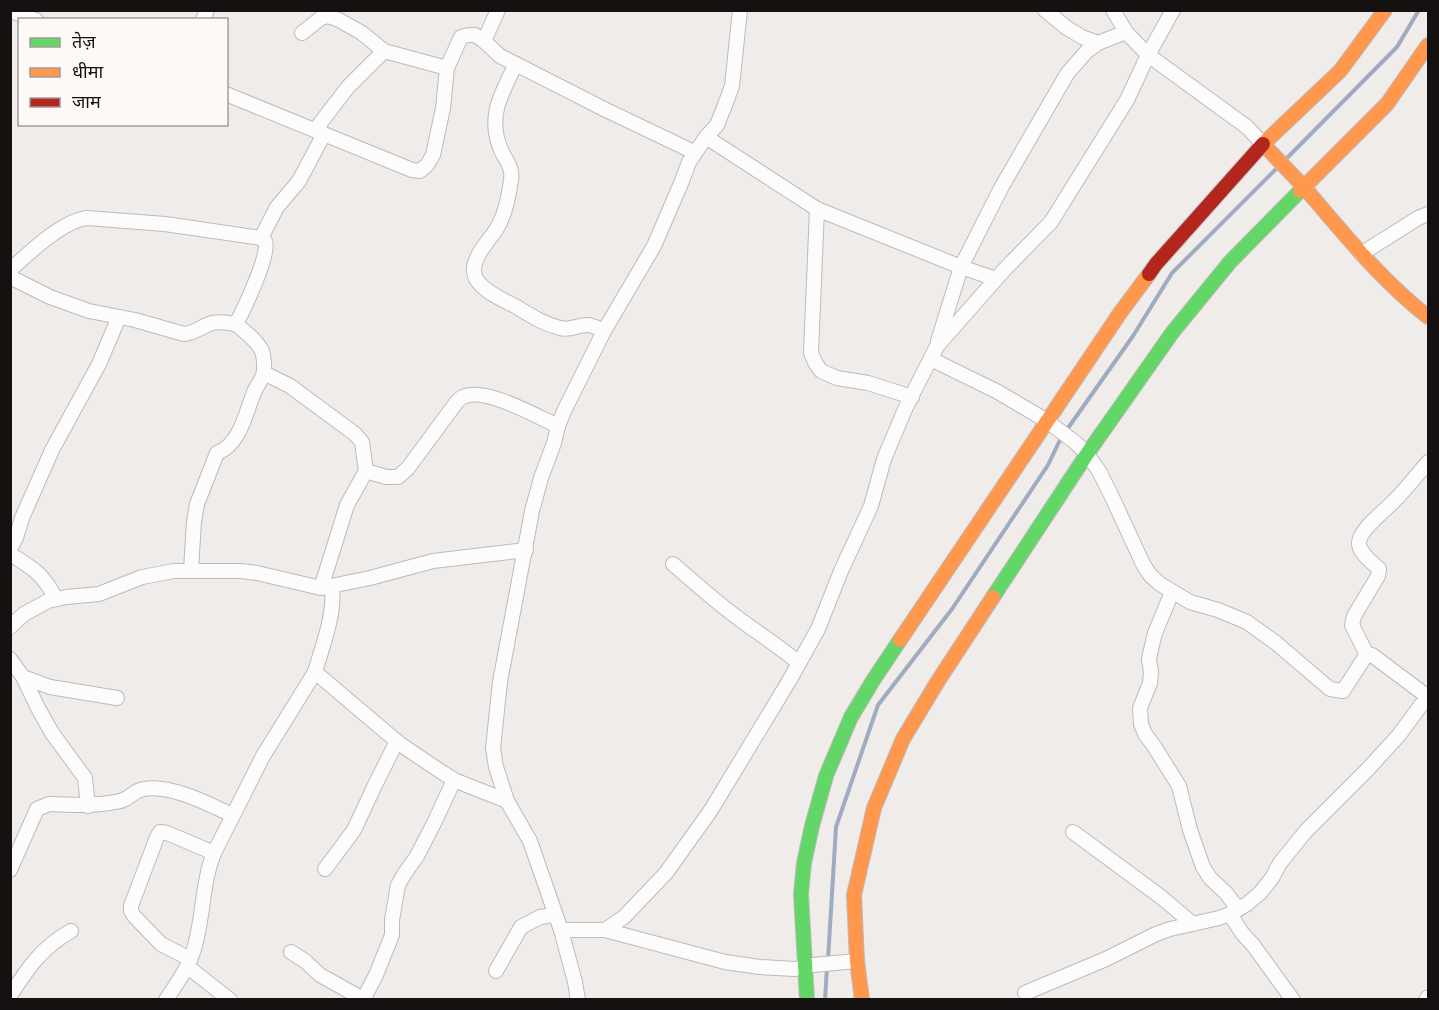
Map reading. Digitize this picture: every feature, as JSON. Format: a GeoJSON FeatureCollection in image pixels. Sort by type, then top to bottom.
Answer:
{"type":"FeatureCollection","features":[{"type":"Feature","properties":{"kind":"street"},"geometry":{"type":"LineString","coordinates":[[484,41],[498,10]]}},
{"type":"Feature","properties":{"kind":"street"},"geometry":{"type":"LineString","coordinates":[[578,999],[561,930],[530,841],[507,801],[496,767],[493,748],[500,682],[535,500],[558,426],[604,331],[654,246],[694,152],[717,125],[732,86],[740,10]]}},
{"type":"Feature","properties":{"kind":"street"},"geometry":{"type":"LineString","coordinates":[[1045,10],[1067,28],[1098,43]]}},
{"type":"Feature","properties":{"kind":"street"},"geometry":{"type":"LineString","coordinates":[[1113,10],[1126,32],[1148,55],[1246,127],[1299,181],[1361,254],[1404,298],[1428,317]]}},
{"type":"Feature","properties":{"kind":"street"},"geometry":{"type":"LineString","coordinates":[[934,352],[996,279],[1051,222],[1127,100],[1173,10]]}},
{"type":"Feature","properties":{"kind":"street"},"geometry":{"type":"LineString","coordinates":[[807,999],[801,894],[804,863],[826,776],[851,717],[874,679],[1120,312],[1156,264],[1340,71],[1385,10]]}},
{"type":"Feature","properties":{"kind":"street"},"geometry":{"type":"LineString","coordinates":[[10,11],[30,18]]}},
{"type":"Feature","properties":{"kind":"street"},"geometry":{"type":"LineString","coordinates":[[302,33],[327,16],[362,33],[384,51],[447,68]]}},
{"type":"Feature","properties":{"kind":"street"},"geometry":{"type":"LineString","coordinates":[[605,930],[624,917],[666,873],[711,810],[799,663],[818,629],[841,571],[871,506],[884,459],[906,407],[934,352],[961,267],[1000,188],[1067,74],[1087,51],[1098,43],[1126,32]]}},
{"type":"Feature","properties":{"kind":"street"},"geometry":{"type":"LineString","coordinates":[[228,95],[412,170],[420,171],[433,155],[443,108],[447,68],[461,37],[475,35],[500,56],[694,152]]}},
{"type":"Feature","properties":{"kind":"street"},"geometry":{"type":"LineString","coordinates":[[862,999],[849,967],[854,895],[874,808],[903,739],[938,681],[1087,454],[1172,333],[1299,181],[1387,104],[1428,45]]}},
{"type":"Feature","properties":{"kind":"street"},"geometry":{"type":"LineString","coordinates":[[261,238],[277,207],[299,181],[320,132],[348,87],[384,51]]}},
{"type":"Feature","properties":{"kind":"street"},"geometry":{"type":"LineString","coordinates":[[516,64],[499,99],[494,120],[495,134],[502,153],[509,163],[512,177],[502,218],[483,246],[476,260],[474,274],[479,283],[496,296],[544,324],[563,329],[585,325],[595,326],[604,331]]}},
{"type":"Feature","properties":{"kind":"street"},"geometry":{"type":"LineString","coordinates":[[706,137],[817,209],[996,279]]}},
{"type":"Feature","properties":{"kind":"street"},"geometry":{"type":"LineString","coordinates":[[817,209],[811,353],[816,364],[821,371],[837,378],[868,383],[912,397]]}},
{"type":"Feature","properties":{"kind":"street"},"geometry":{"type":"LineString","coordinates":[[1361,254],[1428,214]]}},
{"type":"Feature","properties":{"kind":"street"},"geometry":{"type":"LineString","coordinates":[[10,270],[38,245],[79,219],[165,224],[261,238],[266,245],[263,258],[252,292],[236,324]]}},
{"type":"Feature","properties":{"kind":"street"},"geometry":{"type":"LineString","coordinates":[[10,278],[50,297],[89,311],[135,320],[184,334],[220,322],[236,324],[255,341],[262,352],[264,373],[256,387],[243,423],[227,448],[217,453],[197,504],[191,570]]}},
{"type":"Feature","properties":{"kind":"street"},"geometry":{"type":"LineString","coordinates":[[56,599],[48,583],[32,567],[10,551],[16,538],[16,517],[99,364],[119,317]]}},
{"type":"Feature","properties":{"kind":"street"},"geometry":{"type":"LineString","coordinates":[[934,352],[1047,422],[1087,454],[1099,471],[1143,564],[1155,579],[1172,592],[1190,602],[1247,622],[1276,643],[1330,689],[1343,691],[1368,655]]}},
{"type":"Feature","properties":{"kind":"street"},"geometry":{"type":"LineString","coordinates":[[166,999],[186,971],[193,952],[208,868],[214,853],[263,756],[315,672],[330,620],[333,600],[326,587],[347,506],[366,471],[362,442],[355,434],[290,386],[264,373]]}},
{"type":"Feature","properties":{"kind":"street"},"geometry":{"type":"LineString","coordinates":[[366,471],[386,477],[398,477],[408,468],[456,403],[464,396],[486,396],[506,402],[558,426]]}},
{"type":"Feature","properties":{"kind":"street"},"geometry":{"type":"LineString","coordinates":[[1025,993],[1106,959],[1156,934],[1234,912],[1260,893],[1280,863],[1306,831],[1368,769],[1428,698],[1372,655],[1368,655],[1352,625],[1354,616],[1378,576],[1379,569],[1364,555],[1359,546],[1359,538],[1428,462]]}},
{"type":"Feature","properties":{"kind":"street"},"geometry":{"type":"LineString","coordinates":[[10,627],[24,614],[48,601],[99,594],[142,577],[174,571],[232,570],[326,587],[370,579],[433,561],[526,550]]}},
{"type":"Feature","properties":{"kind":"street"},"geometry":{"type":"LineString","coordinates":[[674,564],[710,597],[799,663]]}},
{"type":"Feature","properties":{"kind":"street"},"geometry":{"type":"LineString","coordinates":[[1172,592],[1149,654],[1150,683],[1140,708],[1141,724],[1145,734],[1179,786],[1190,830],[1203,867],[1210,878],[1226,893],[1242,933],[1293,999]]}},
{"type":"Feature","properties":{"kind":"street"},"geometry":{"type":"LineString","coordinates":[[10,659],[23,677],[52,734],[85,778],[88,806]]}},
{"type":"Feature","properties":{"kind":"street"},"geometry":{"type":"LineString","coordinates":[[315,672],[398,741],[454,780],[507,801]]}},
{"type":"Feature","properties":{"kind":"street"},"geometry":{"type":"LineString","coordinates":[[23,677],[50,687],[117,698]]}},
{"type":"Feature","properties":{"kind":"street"},"geometry":{"type":"LineString","coordinates":[[325,868],[354,830],[398,741]]}},
{"type":"Feature","properties":{"kind":"street"},"geometry":{"type":"LineString","coordinates":[[291,952],[313,967],[320,975],[363,999],[376,975],[392,935],[398,885],[417,856],[454,780]]}},
{"type":"Feature","properties":{"kind":"street"},"geometry":{"type":"LineString","coordinates":[[10,870],[37,809],[49,804],[88,806],[124,800],[145,789],[175,792],[205,802],[232,815]]}},
{"type":"Feature","properties":{"kind":"street"},"geometry":{"type":"LineString","coordinates":[[214,853],[160,832],[131,911],[162,944],[189,963],[230,999]]}},
{"type":"Feature","properties":{"kind":"street"},"geometry":{"type":"LineString","coordinates":[[1073,832],[1161,897],[1193,924]]}},
{"type":"Feature","properties":{"kind":"street"},"geometry":{"type":"LineString","coordinates":[[496,971],[521,927],[540,916],[554,915]]}},
{"type":"Feature","properties":{"kind":"street"},"geometry":{"type":"LineString","coordinates":[[561,930],[605,930],[724,962],[760,967],[807,969],[849,967]]}},
{"type":"Feature","properties":{"kind":"street"},"geometry":{"type":"LineString","coordinates":[[10,996],[34,960],[71,931]]}},
{"type":"Feature","properties":{"kind":"waterway"},"geometry":{"type":"LineString","coordinates":[[1285,160],[1397,47],[1419,10]]}},
{"type":"Feature","properties":{"kind":"waterway"},"geometry":{"type":"LineString","coordinates":[[828,960],[836,827],[878,705],[952,609],[1048,465],[1061,438],[1133,336],[1172,273],[1278,167]]}},
{"type":"Feature","properties":{"kind":"waterway"},"geometry":{"type":"LineString","coordinates":[[825,1000],[827,967]]}},
{"type":"Feature","properties":{"kind":"traffic: fast"},"geometry":{"type":"LineString","coordinates":[[993,597],[1087,454],[1172,333],[1230,262],[1300,191]]}},
{"type":"Feature","properties":{"kind":"traffic: fast"},"geometry":{"type":"LineString","coordinates":[[807,1000],[801,894],[804,863],[812,826],[826,776],[851,717],[900,640]]}},
{"type":"Feature","properties":{"kind":"traffic: slow"},"geometry":{"type":"LineString","coordinates":[[1385,10],[1340,71],[1263,144],[1304,187],[1387,104],[1428,45]]}},
{"type":"Feature","properties":{"kind":"traffic: slow"},"geometry":{"type":"LineString","coordinates":[[1300,191],[1304,187],[1378,272],[1428,317]]}},
{"type":"Feature","properties":{"kind":"traffic: slow"},"geometry":{"type":"LineString","coordinates":[[900,640],[1120,313],[1149,274]]}},
{"type":"Feature","properties":{"kind":"traffic: slow"},"geometry":{"type":"LineString","coordinates":[[862,1000],[857,961],[854,895],[874,808],[903,739],[993,597]]}},
{"type":"Feature","properties":{"kind":"traffic: jam"},"geometry":{"type":"LineString","coordinates":[[1149,274],[1263,144]]}}]}
